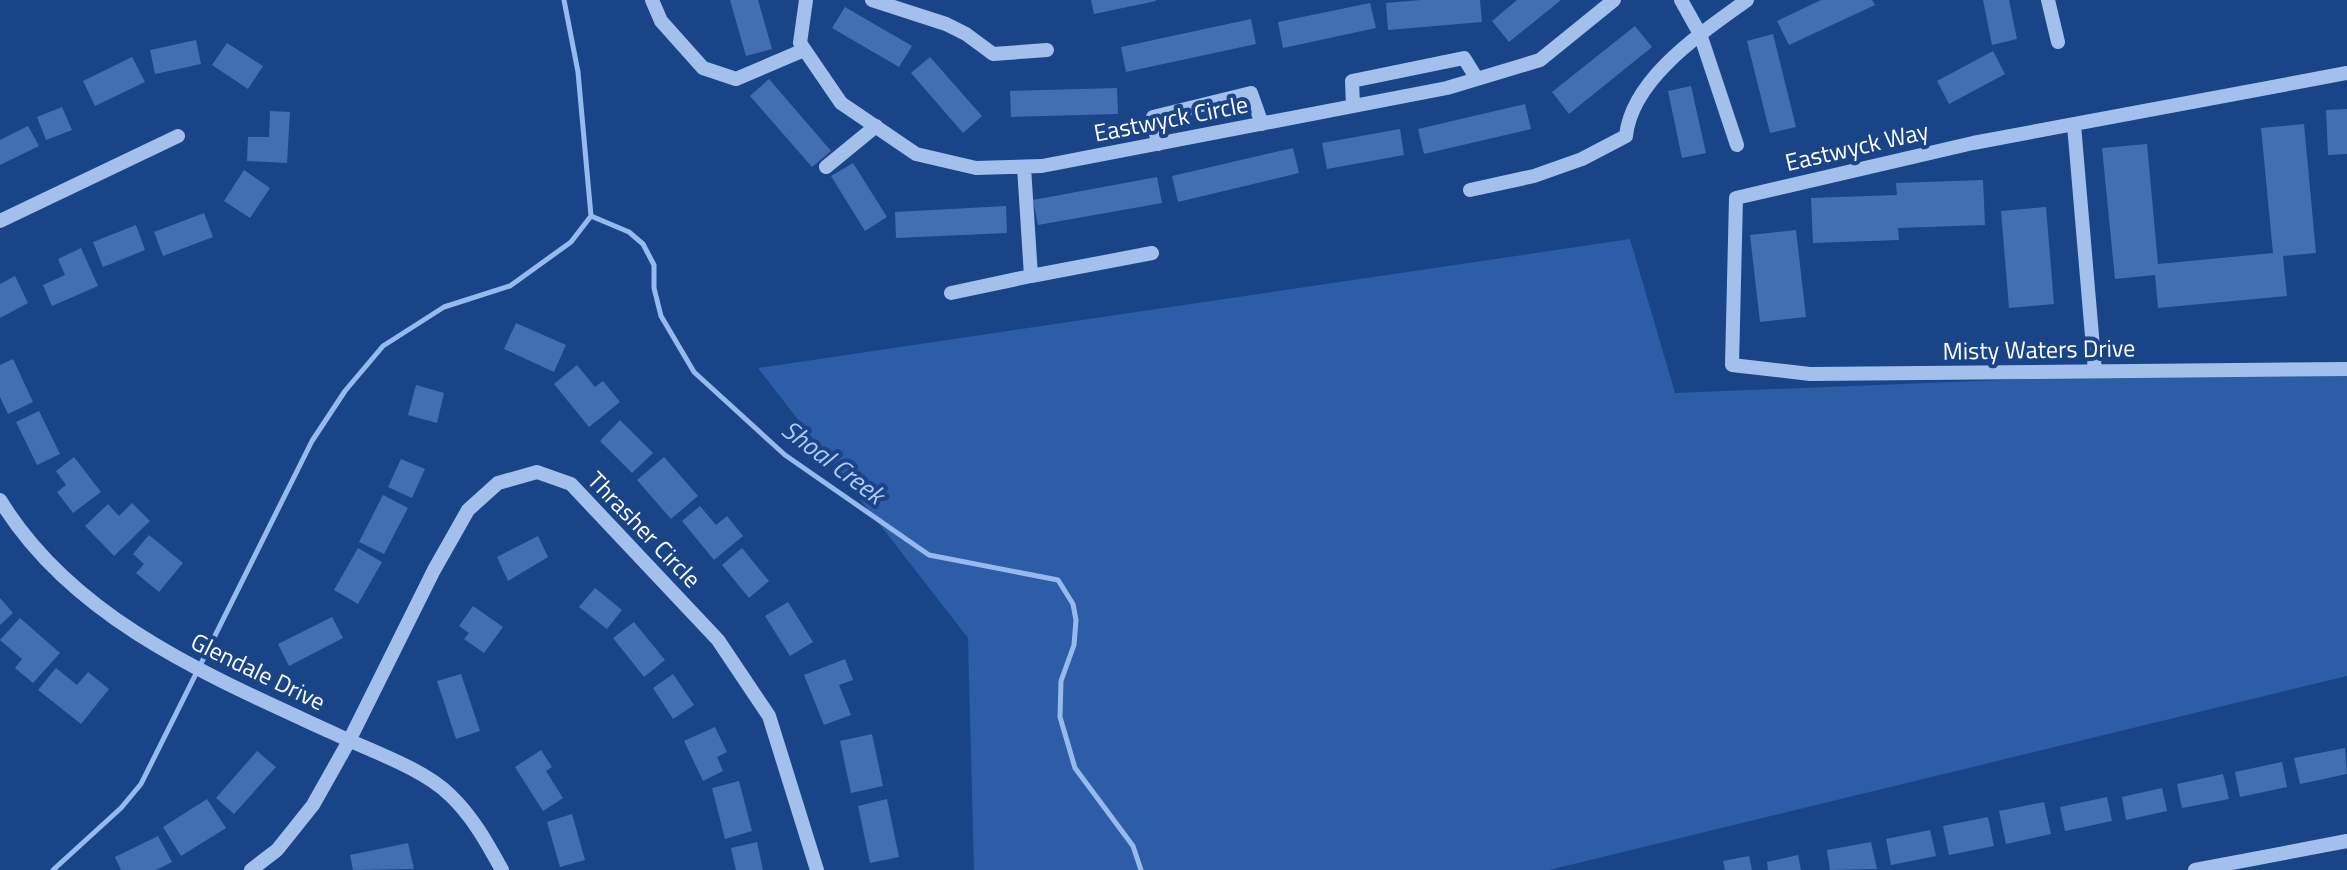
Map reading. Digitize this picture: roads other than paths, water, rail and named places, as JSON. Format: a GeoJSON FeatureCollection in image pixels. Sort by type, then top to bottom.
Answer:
{"type":"FeatureCollection","features":[{"type":"Feature","properties":{"kind":"street"},"geometry":{"type":"LineString","coordinates":[[652,0],[661,21],[703,68],[736,79],[804,50],[800,43],[806,0]]}},
{"type":"Feature","properties":{"kind":"street"},"geometry":{"type":"LineString","coordinates":[[872,0],[946,24],[993,54],[1047,50]]}},
{"type":"Feature","properties":{"kind":"street","name":"Eastwyck Circle"},"geometry":{"type":"LineString","coordinates":[[804,50],[841,103],[916,154],[976,168],[1042,166],[1447,88],[1540,60],[1614,0]]}},
{"type":"Feature","properties":{"kind":"street"},"geometry":{"type":"LineString","coordinates":[[1681,0],[1700,34],[1737,145]]}},
{"type":"Feature","properties":{"kind":"street"},"geometry":{"type":"LineString","coordinates":[[1470,190],[1534,176],[1582,159],[1626,136],[1628,122],[1648,86],[1700,34],[1747,0]]}},
{"type":"Feature","properties":{"kind":"street"},"geometry":{"type":"LineString","coordinates":[[2048,0],[2058,42]]}},
{"type":"Feature","properties":{"kind":"street"},"geometry":{"type":"LineString","coordinates":[[1353,106],[1352,81],[1464,58],[1477,79]]}},
{"type":"Feature","properties":{"kind":"street","name":"Eastwyck Way"},"geometry":{"type":"LineString","coordinates":[[1732,365],[1736,198],[1973,143],[2347,73]]}},
{"type":"Feature","properties":{"kind":"street"},"geometry":{"type":"LineString","coordinates":[[1158,144],[1153,117],[1251,93],[1262,124]]}},
{"type":"Feature","properties":{"kind":"street"},"geometry":{"type":"LineString","coordinates":[[2074,125],[2095,371]]}},
{"type":"Feature","properties":{"kind":"street"},"geometry":{"type":"LineString","coordinates":[[826,167],[876,126]]}},
{"type":"Feature","properties":{"kind":"street"},"geometry":{"type":"LineString","coordinates":[[0,221],[178,136]]}},
{"type":"Feature","properties":{"kind":"street"},"geometry":{"type":"LineString","coordinates":[[1024,167],[1031,276]]}},
{"type":"Feature","properties":{"kind":"street"},"geometry":{"type":"LineString","coordinates":[[951,293],[1152,253]]}},
{"type":"Feature","properties":{"kind":"street","name":"Misty Waters Drive"},"geometry":{"type":"LineString","coordinates":[[1732,365],[1810,374],[2347,369]]}},
{"type":"Feature","properties":{"kind":"street","name":"Thrasher Circle"},"geometry":{"type":"LineString","coordinates":[[251,870],[277,850],[313,805],[468,510],[498,483],[537,472],[571,484],[718,640],[769,716],[817,870]]}},
{"type":"Feature","properties":{"kind":"street","name":"Glendale Drive"},"geometry":{"type":"LineString","coordinates":[[0,500],[15,524],[64,577],[126,628],[195,668],[407,767],[448,793],[477,825],[502,870]]}},
{"type":"Feature","properties":{"kind":"street"},"geometry":{"type":"LineString","coordinates":[[2195,870],[2347,841]]}},
{"type":"Feature","properties":{"kind":"waterway","name":"Shoal Creek"},"geometry":{"type":"LineString","coordinates":[[564,0],[578,72],[591,216]]}},
{"type":"Feature","properties":{"kind":"waterway","name":"Shoal Creek"},"geometry":{"type":"LineString","coordinates":[[591,216],[629,232],[643,244],[654,265],[654,288],[661,316],[694,372],[785,455],[929,555],[1058,580],[1073,604],[1076,620],[1074,645],[1061,681],[1060,717],[1075,768],[1133,846],[1141,870]]}},
{"type":"Feature","properties":{"kind":"waterway"},"geometry":{"type":"LineString","coordinates":[[53,870],[121,808],[141,784],[312,441],[345,391],[383,346],[444,307],[510,286],[571,242],[591,216]]}}]}
